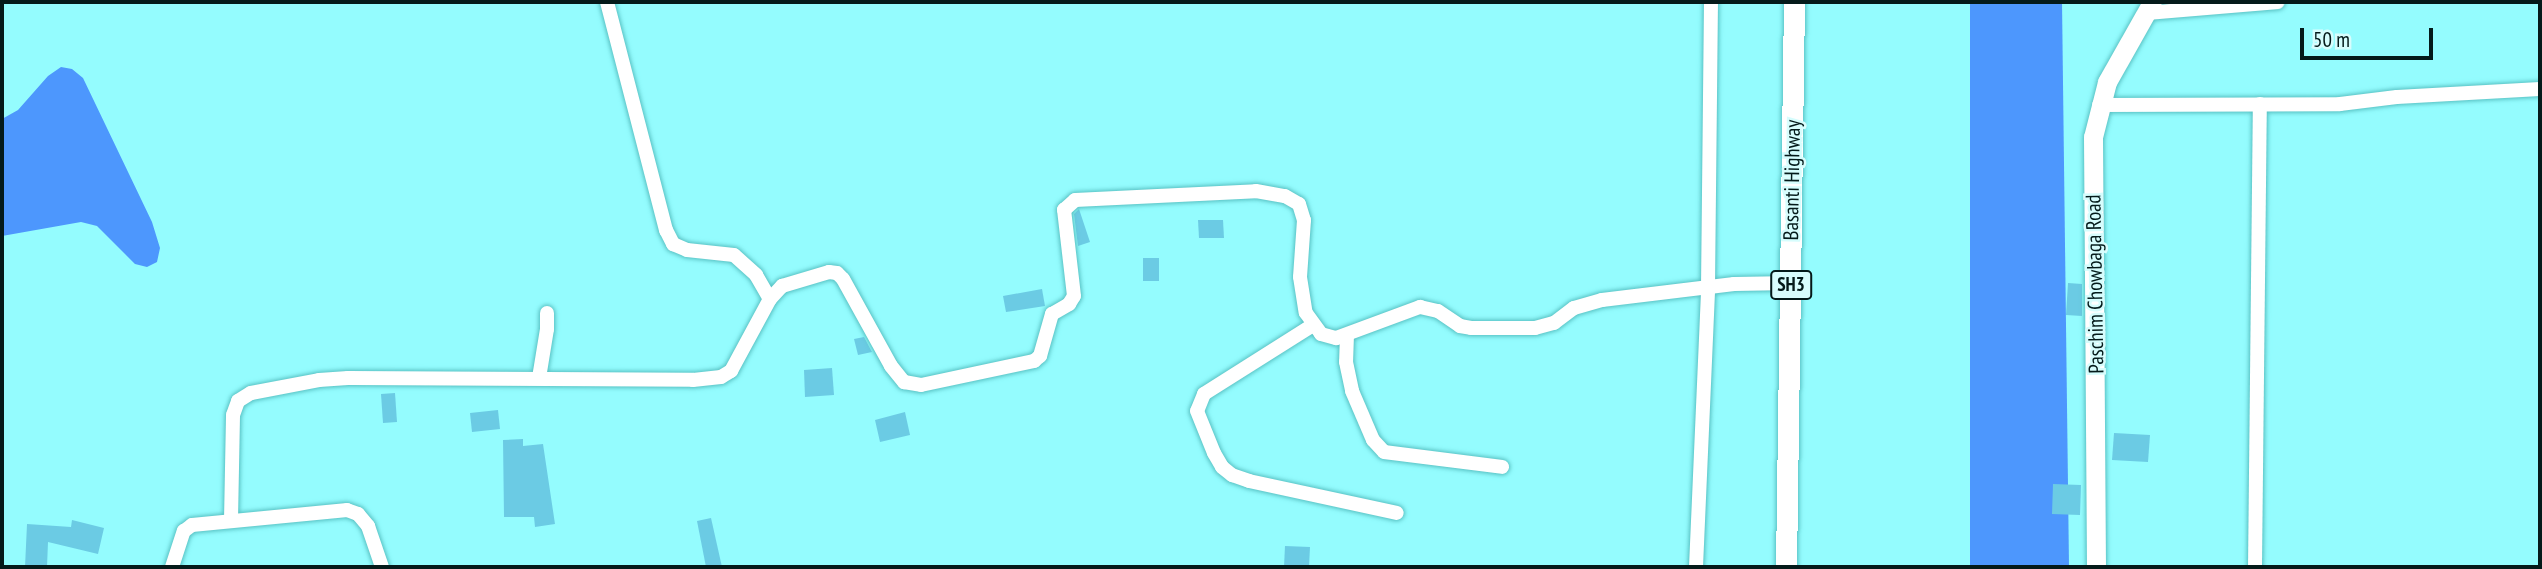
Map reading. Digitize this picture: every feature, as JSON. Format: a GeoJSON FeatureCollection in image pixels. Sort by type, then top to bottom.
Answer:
{"type":"FeatureCollection","features":[{"type":"Feature","properties":{"kind":"main road","name":"Basanti Highway"},"geometry":{"type":"LineString","coordinates":[[1786,567],[1794,2]]}},
{"type":"Feature","properties":{"kind":"street"},"geometry":{"type":"LineString","coordinates":[[607,2],[666,230],[673,244],[687,250],[734,255],[756,275],[770,299]]}},
{"type":"Feature","properties":{"kind":"street"},"geometry":{"type":"LineString","coordinates":[[1696,567],[1711,2]]}},
{"type":"Feature","properties":{"kind":"street"},"geometry":{"type":"LineString","coordinates":[[2150,7],[2278,2]]}},
{"type":"Feature","properties":{"kind":"street","name":"Paschim Chowbaga Road"},"geometry":{"type":"LineString","coordinates":[[2096,567],[2093,137],[2099,105],[2118,61],[2150,7]]}},
{"type":"Feature","properties":{"kind":"street"},"geometry":{"type":"LineString","coordinates":[[2099,105],[2340,104],[2397,97],[2540,89]]}},
{"type":"Feature","properties":{"kind":"street"},"geometry":{"type":"LineString","coordinates":[[2255,567],[2259,104]]}},
{"type":"Feature","properties":{"kind":"street"},"geometry":{"type":"LineString","coordinates":[[231,520],[233,415],[238,401],[251,393],[319,380],[348,378],[693,380],[721,377],[731,371],[770,299],[782,286],[837,273],[844,279],[897,375],[913,385],[1026,363],[1040,356],[1052,314],[1069,303],[1074,296],[1064,210],[1075,200],[1256,191],[1285,196],[1298,204],[1304,220],[1300,276],[1309,319],[1321,334],[1336,338],[1420,307],[1438,311],[1460,326],[1535,328],[1554,323],[1574,308],[1587,303],[1734,284],[1791,283]]}},
{"type":"Feature","properties":{"kind":"street"},"geometry":{"type":"LineString","coordinates":[[538,378],[547,313]]}},
{"type":"Feature","properties":{"kind":"street"},"geometry":{"type":"LineString","coordinates":[[1309,319],[1204,394],[1198,411],[1214,453],[1222,467],[1231,475],[1249,481],[1397,513]]}},
{"type":"Feature","properties":{"kind":"street"},"geometry":{"type":"LineString","coordinates":[[1347,335],[1346,362],[1352,391],[1373,440],[1384,452],[1502,467]]}},
{"type":"Feature","properties":{"kind":"street"},"geometry":{"type":"LineString","coordinates":[[172,567],[184,531],[192,525],[347,510],[358,514],[368,526],[382,567]]}},
{"type":"Feature","properties":{"kind":"water"},"geometry":{"type":"Polygon","coordinates":[[[1970,2],[2062,2],[2069,567],[1970,567],[1970,2]]]}},
{"type":"Feature","properties":{"kind":"water"},"geometry":{"type":"Polygon","coordinates":[[[61,67],[72,69],[83,78],[152,222],[160,248],[157,262],[147,267],[135,264],[97,226],[81,222],[2,236],[2,119],[18,110],[48,76],[61,67]]]}},
{"type":"Feature","properties":{"kind":"building"},"geometry":{"type":"Polygon","coordinates":[[[1079,209],[1090,242],[1078,246],[1074,214],[1079,209]]]}},
{"type":"Feature","properties":{"kind":"building"},"geometry":{"type":"Polygon","coordinates":[[[1198,220],[1223,220],[1224,238],[1199,238],[1198,220]]]}},
{"type":"Feature","properties":{"kind":"building"},"geometry":{"type":"Polygon","coordinates":[[[1143,258],[1159,258],[1159,281],[1143,281],[1143,258]]]}},
{"type":"Feature","properties":{"kind":"building"},"geometry":{"type":"Polygon","coordinates":[[[2068,283],[2082,284],[2082,316],[2066,315],[2068,283]]]}},
{"type":"Feature","properties":{"kind":"building"},"geometry":{"type":"Polygon","coordinates":[[[1042,289],[1045,306],[1006,312],[1003,296],[1042,289]]]}},
{"type":"Feature","properties":{"kind":"building"},"geometry":{"type":"Polygon","coordinates":[[[864,337],[872,352],[858,355],[854,339],[864,337]]]}},
{"type":"Feature","properties":{"kind":"building"},"geometry":{"type":"Polygon","coordinates":[[[832,368],[834,395],[805,397],[804,370],[832,368]]]}},
{"type":"Feature","properties":{"kind":"building"},"geometry":{"type":"Polygon","coordinates":[[[395,393],[397,422],[383,423],[381,394],[395,393]]]}},
{"type":"Feature","properties":{"kind":"building"},"geometry":{"type":"Polygon","coordinates":[[[498,410],[500,429],[472,432],[470,413],[498,410]]]}},
{"type":"Feature","properties":{"kind":"building"},"geometry":{"type":"Polygon","coordinates":[[[905,412],[910,435],[880,442],[875,420],[905,412]]]}},
{"type":"Feature","properties":{"kind":"building"},"geometry":{"type":"Polygon","coordinates":[[[2114,433],[2150,435],[2148,462],[2112,460],[2114,433]]]}},
{"type":"Feature","properties":{"kind":"building"},"geometry":{"type":"Polygon","coordinates":[[[523,439],[523,446],[543,444],[555,524],[535,527],[534,517],[504,517],[503,440],[523,439]]]}},
{"type":"Feature","properties":{"kind":"building"},"geometry":{"type":"Polygon","coordinates":[[[2053,484],[2081,485],[2080,515],[2052,514],[2053,484]]]}},
{"type":"Feature","properties":{"kind":"building"},"geometry":{"type":"Polygon","coordinates":[[[711,518],[722,567],[706,567],[697,521],[711,518]]]}},
{"type":"Feature","properties":{"kind":"building"},"geometry":{"type":"Polygon","coordinates":[[[72,520],[104,528],[98,554],[48,542],[47,567],[25,567],[27,524],[71,527],[72,520]]]}},
{"type":"Feature","properties":{"kind":"building"},"geometry":{"type":"Polygon","coordinates":[[[1285,546],[1310,547],[1309,567],[1284,567],[1285,546]]]}}]}
